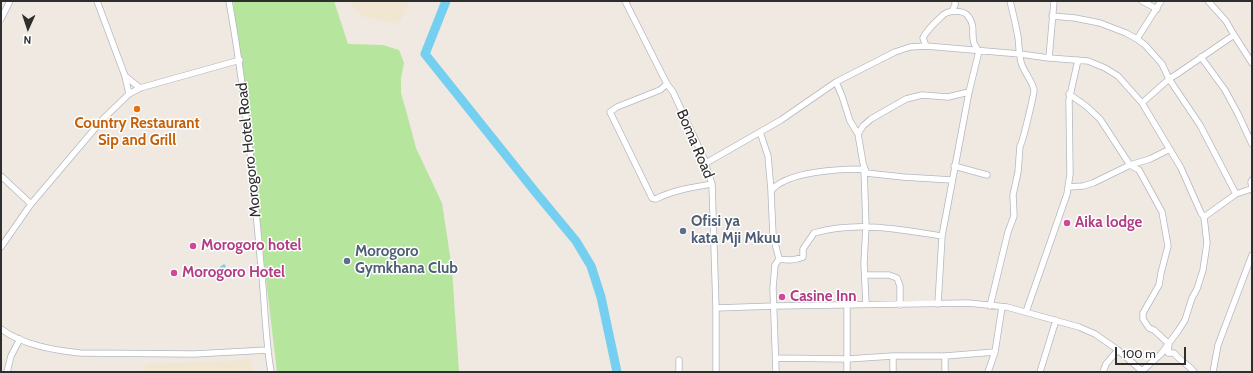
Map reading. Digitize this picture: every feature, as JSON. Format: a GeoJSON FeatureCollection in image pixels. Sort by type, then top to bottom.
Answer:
{"type":"FeatureCollection","features":[{"type":"Feature","properties":{"kind":"street"},"geometry":{"type":"LineString","coordinates":[[1,19],[10,1]]}},
{"type":"Feature","properties":{"kind":"street"},"geometry":{"type":"LineString","coordinates":[[97,1],[125,76],[129,94]]}},
{"type":"Feature","properties":{"kind":"street","name":"Morogoro Hotel Road"},"geometry":{"type":"LineString","coordinates":[[229,1],[240,60],[271,372]]}},
{"type":"Feature","properties":{"kind":"street","name":"Boma Road"},"geometry":{"type":"LineString","coordinates":[[624,1],[667,84],[673,92],[706,163],[712,184],[716,308],[716,372]]}},
{"type":"Feature","properties":{"kind":"street"},"geometry":{"type":"LineString","coordinates":[[952,11],[955,1]]}},
{"type":"Feature","properties":{"kind":"street"},"geometry":{"type":"LineString","coordinates":[[990,306],[1008,232],[1014,216],[1013,195],[1018,172],[1020,146],[1023,142],[1024,131],[1028,122],[1029,110],[1034,90],[1023,68],[1010,1]]}},
{"type":"Feature","properties":{"kind":"street"},"geometry":{"type":"LineString","coordinates":[[1049,58],[1054,1]]}},
{"type":"Feature","properties":{"kind":"street"},"geometry":{"type":"LineString","coordinates":[[1142,1],[1157,9]]}},
{"type":"Feature","properties":{"kind":"street"},"geometry":{"type":"LineString","coordinates":[[1138,39],[1161,1]]}},
{"type":"Feature","properties":{"kind":"street"},"geometry":{"type":"LineString","coordinates":[[1208,1],[1226,21],[1252,63]]}},
{"type":"Feature","properties":{"kind":"street"},"geometry":{"type":"LineString","coordinates":[[926,46],[923,38],[928,29],[943,15],[952,11],[967,15],[974,29],[974,42],[979,51],[968,92],[942,236],[938,304]]}},
{"type":"Feature","properties":{"kind":"street"},"geometry":{"type":"LineString","coordinates":[[1052,16],[1075,18],[1100,23],[1138,39],[1145,45],[1162,64],[1169,79],[1200,125],[1236,194]]}},
{"type":"Feature","properties":{"kind":"street"},"geometry":{"type":"LineString","coordinates":[[1142,103],[1169,79],[1234,35]]}},
{"type":"Feature","properties":{"kind":"street"},"geometry":{"type":"LineString","coordinates":[[706,163],[799,108],[836,82],[895,52],[910,47],[926,46],[1088,61],[1105,68],[1118,76],[1142,103],[1181,168],[1204,217],[1207,243],[1203,270],[1185,320],[1161,354],[1142,372],[1118,350],[1095,334],[1079,327],[1007,307],[968,303],[716,308]]}},
{"type":"Feature","properties":{"kind":"street"},"geometry":{"type":"LineString","coordinates":[[1201,57],[1225,90],[1252,144]]}},
{"type":"Feature","properties":{"kind":"street"},"geometry":{"type":"LineString","coordinates":[[1,247],[32,204],[103,119],[129,94],[140,88],[240,60]]}},
{"type":"Feature","properties":{"kind":"street"},"geometry":{"type":"LineString","coordinates":[[1026,312],[1065,203],[1069,187],[1070,174],[1068,124],[1070,94],[1078,60]]}},
{"type":"Feature","properties":{"kind":"street"},"geometry":{"type":"LineString","coordinates":[[125,76],[140,88]]}},
{"type":"Feature","properties":{"kind":"street"},"geometry":{"type":"LineString","coordinates":[[836,82],[850,121],[858,134],[865,171],[866,226],[864,263],[866,274],[866,304]]}},
{"type":"Feature","properties":{"kind":"street"},"geometry":{"type":"LineString","coordinates":[[667,84],[660,90],[617,107],[610,112],[610,116],[616,123],[652,198],[656,199],[676,192],[712,184]]}},
{"type":"Feature","properties":{"kind":"street"},"geometry":{"type":"LineString","coordinates":[[858,134],[863,126],[871,119],[906,98],[922,95],[948,97],[968,92]]}},
{"type":"Feature","properties":{"kind":"street"},"geometry":{"type":"LineString","coordinates":[[1070,94],[1094,112],[1130,164],[1139,170],[1162,212],[1168,246],[1159,285],[1142,316],[1150,328],[1169,344]]}},
{"type":"Feature","properties":{"kind":"street"},"geometry":{"type":"LineString","coordinates":[[760,132],[768,156],[772,191],[773,235],[779,260]]}},
{"type":"Feature","properties":{"kind":"street"},"geometry":{"type":"LineString","coordinates":[[1069,187],[1089,184],[1130,164],[1150,159],[1170,149]]}},
{"type":"Feature","properties":{"kind":"street"},"geometry":{"type":"LineString","coordinates":[[954,166],[987,175]]}},
{"type":"Feature","properties":{"kind":"street"},"geometry":{"type":"LineString","coordinates":[[772,191],[783,181],[797,176],[853,169],[903,177],[952,180]]}},
{"type":"Feature","properties":{"kind":"street"},"geometry":{"type":"LineString","coordinates":[[770,175],[776,181],[783,181]]}},
{"type":"Feature","properties":{"kind":"street"},"geometry":{"type":"LineString","coordinates":[[1,176],[32,204]]}},
{"type":"Feature","properties":{"kind":"street"},"geometry":{"type":"LineString","coordinates":[[1204,217],[1236,194],[1252,189],[1252,180]]}},
{"type":"Feature","properties":{"kind":"street"},"geometry":{"type":"LineString","coordinates":[[779,260],[792,261],[803,257],[803,249],[814,233],[844,227],[866,226],[893,228],[942,236]]}},
{"type":"Feature","properties":{"kind":"street"},"geometry":{"type":"LineString","coordinates":[[1213,372],[1218,345],[1252,255]]}},
{"type":"Feature","properties":{"kind":"street"},"geometry":{"type":"LineString","coordinates":[[776,372],[773,288],[775,265],[779,260]]}},
{"type":"Feature","properties":{"kind":"street"},"geometry":{"type":"LineString","coordinates":[[866,274],[889,275],[897,278],[900,286],[900,305]]}},
{"type":"Feature","properties":{"kind":"street"},"geometry":{"type":"LineString","coordinates":[[847,305],[847,372]]}},
{"type":"Feature","properties":{"kind":"street"},"geometry":{"type":"LineString","coordinates":[[988,372],[995,352],[1002,307]]}},
{"type":"Feature","properties":{"kind":"street"},"geometry":{"type":"LineString","coordinates":[[1040,372],[1056,320]]}},
{"type":"Feature","properties":{"kind":"street"},"geometry":{"type":"LineString","coordinates":[[1,329],[9,335],[26,342],[80,353],[194,354],[268,350]]}},
{"type":"Feature","properties":{"kind":"street"},"geometry":{"type":"LineString","coordinates":[[7,372],[11,356],[20,339]]}},
{"type":"Feature","properties":{"kind":"street"},"geometry":{"type":"LineString","coordinates":[[1169,344],[1168,353],[1174,354],[1186,363],[1194,372]]}},
{"type":"Feature","properties":{"kind":"street"},"geometry":{"type":"LineString","coordinates":[[1103,372],[1106,364],[1118,350]]}},
{"type":"Feature","properties":{"kind":"street"},"geometry":{"type":"LineString","coordinates":[[776,358],[847,359],[893,356],[945,356],[995,352]]}},
{"type":"Feature","properties":{"kind":"street"},"geometry":{"type":"LineString","coordinates":[[893,356],[893,372]]}},
{"type":"Feature","properties":{"kind":"street"},"geometry":{"type":"LineString","coordinates":[[945,356],[945,372]]}},
{"type":"Feature","properties":{"kind":"street"},"geometry":{"type":"LineString","coordinates":[[679,360],[679,372]]}},
{"type":"Feature","properties":{"kind":"shaded area"},"geometry":{"type":"Polygon","coordinates":[[[349,1],[409,1],[399,24],[361,16],[349,1]]]}},
{"type":"Feature","properties":{"kind":"shaded area"},"geometry":{"type":"Polygon","coordinates":[[[251,359],[253,372],[140,372],[148,364],[251,359]]]}},
{"type":"Feature","properties":{"kind":"green space"},"geometry":{"type":"Polygon","coordinates":[[[233,1],[334,1],[348,44],[383,45],[399,50],[404,63],[401,78],[401,93],[416,148],[442,203],[452,269],[459,372],[277,372],[233,1]]]}},
{"type":"Feature","properties":{"kind":"water"},"geometry":{"type":"Polygon","coordinates":[[[224,264],[226,266],[220,274],[217,276],[214,274],[216,270],[224,264]]]}},
{"type":"Feature","properties":{"kind":"waterway"},"geometry":{"type":"LineString","coordinates":[[446,1],[425,54],[576,241],[591,266],[601,297],[617,372]]}},
{"type":"Feature","properties":{"kind":"place","name":"Country Restaurant Sip and Grill"},"geometry":{"type":"Point","coordinates":[137,109]}},
{"type":"Feature","properties":{"kind":"place","name":"Aika lodge"},"geometry":{"type":"Point","coordinates":[1067,223]}},
{"type":"Feature","properties":{"kind":"place","name":"Ofisi ya kata Mji Mkuu"},"geometry":{"type":"Point","coordinates":[683,231]}},
{"type":"Feature","properties":{"kind":"place","name":"Morogoro hotel"},"geometry":{"type":"Point","coordinates":[193,246]}},
{"type":"Feature","properties":{"kind":"place","name":"Morogoro Gymkhana Club"},"geometry":{"type":"Point","coordinates":[347,261]}},
{"type":"Feature","properties":{"kind":"place","name":"Morogoro Hotel"},"geometry":{"type":"Point","coordinates":[174,273]}},
{"type":"Feature","properties":{"kind":"place","name":"Casine Inn"},"geometry":{"type":"Point","coordinates":[782,297]}}]}
